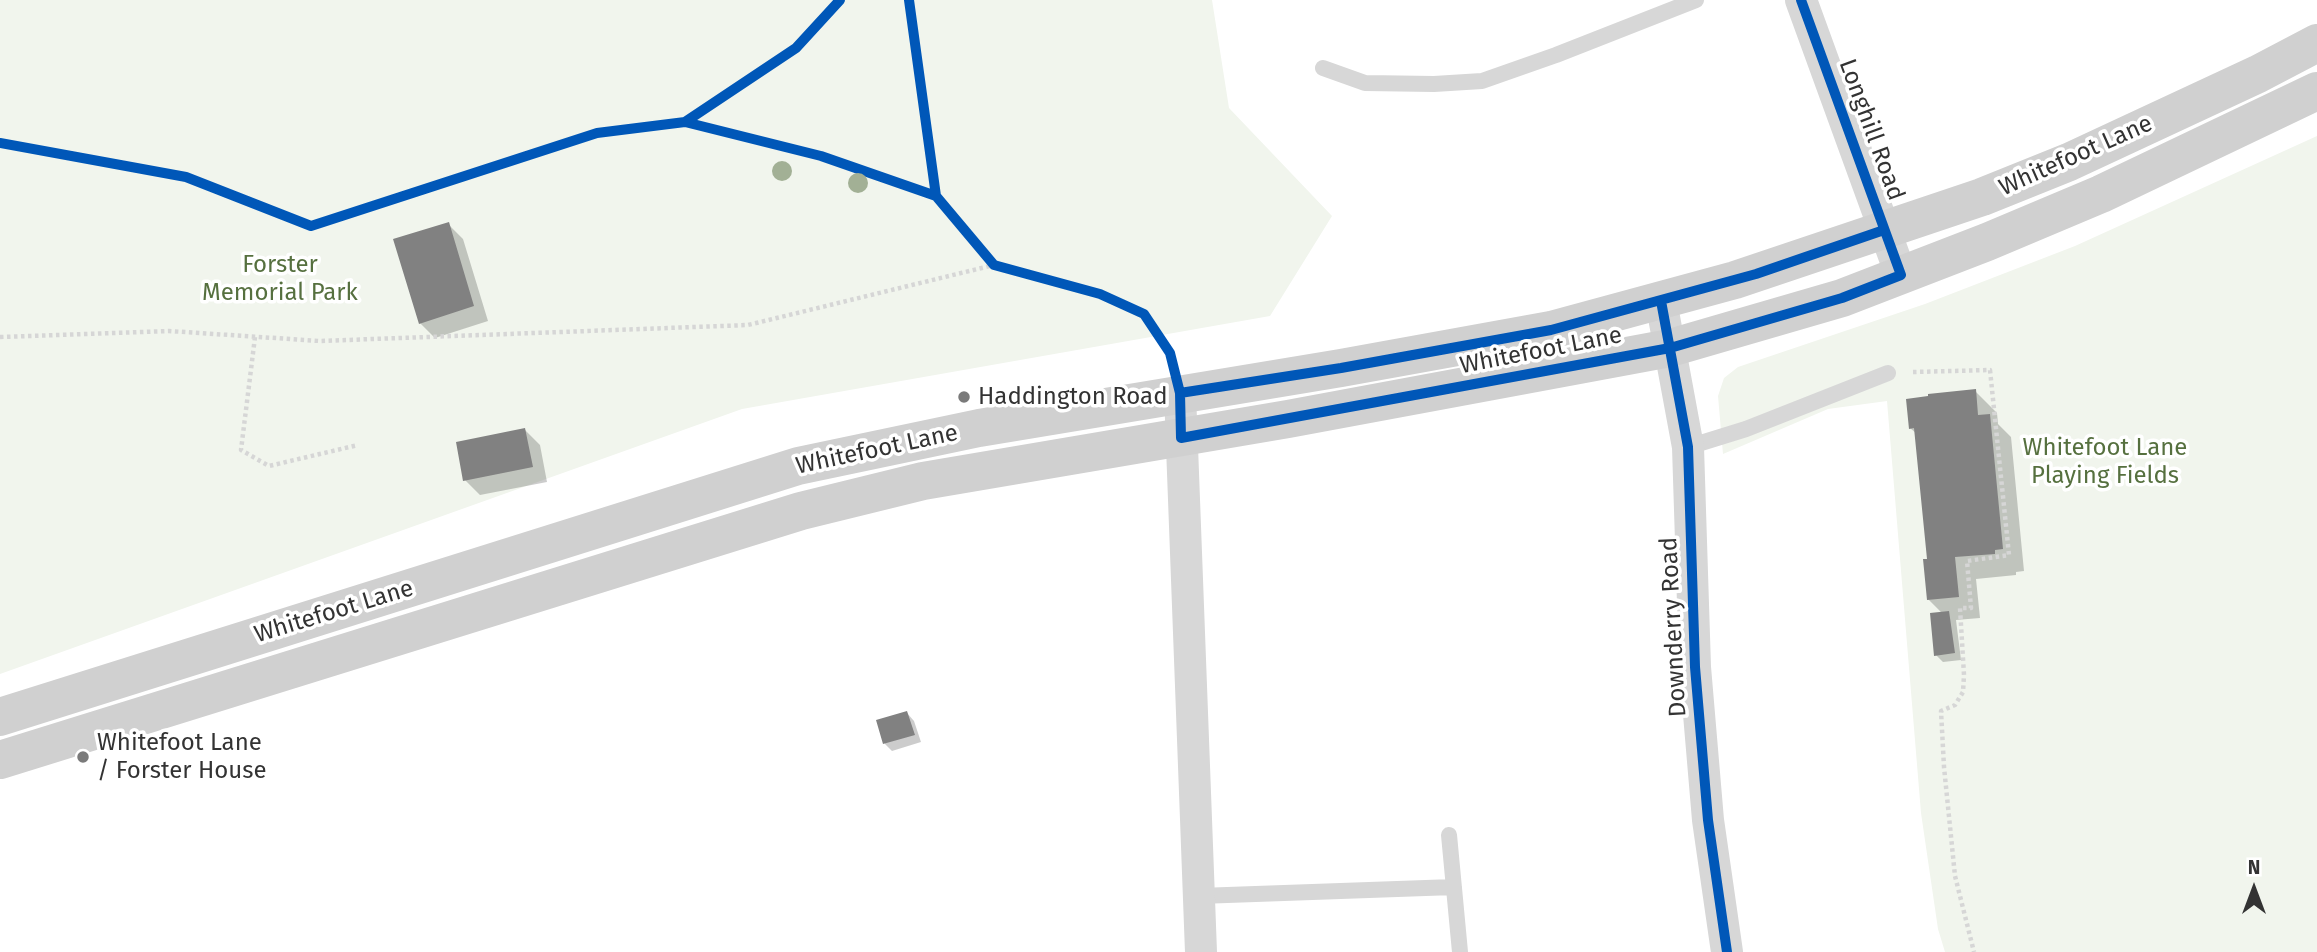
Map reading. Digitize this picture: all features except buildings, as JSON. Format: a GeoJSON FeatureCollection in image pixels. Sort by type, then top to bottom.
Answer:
{"type":"FeatureCollection","features":[{"type":"Feature","properties":{"kind":"street","name":"Longhill Road"},"geometry":{"type":"LineString","coordinates":[[1801,0],[1901,275]]}},
{"type":"Feature","properties":{"kind":"street","name":"Whitefoot Lane"},"geometry":{"type":"LineString","coordinates":[[0,717],[798,466],[979,428],[1551,330],[1756,274],[1982,197],[2069,162],[2258,74],[2317,43]]}},
{"type":"Feature","properties":{"kind":"street","name":"Whitefoot Lane"},"geometry":{"type":"LineString","coordinates":[[0,760],[801,510],[923,481],[1181,438],[1670,348],[1842,298],[1987,242],[2101,194],[2317,90]]}},
{"type":"Feature","properties":{"kind":"street","name":"Downderry Road"},"geometry":{"type":"LineString","coordinates":[[1661,301],[1688,447],[1695,667],[1708,820],[1727,952]]}},
{"type":"Feature","properties":{"kind":"street"},"geometry":{"type":"LineString","coordinates":[[1180,393],[1201,952]]}},
{"type":"Feature","properties":{"kind":"lane"},"geometry":{"type":"LineString","coordinates":[[1323,68],[1366,83],[1434,84],[1482,81],[1696,0]]}},
{"type":"Feature","properties":{"kind":"lane"},"geometry":{"type":"LineString","coordinates":[[1688,447],[1746,429],[1888,373]]}},
{"type":"Feature","properties":{"kind":"lane"},"geometry":{"type":"LineString","coordinates":[[1449,835],[1460,952]]}},
{"type":"Feature","properties":{"kind":"lane"},"geometry":{"type":"LineString","coordinates":[[1199,896],[1454,887]]}},
{"type":"Feature","properties":{"kind":"path"},"geometry":{"type":"LineString","coordinates":[[986,255],[994,265]]}},
{"type":"Feature","properties":{"kind":"path"},"geometry":{"type":"LineString","coordinates":[[0,337],[169,331],[320,341],[748,325],[994,265],[1007,268]]}},
{"type":"Feature","properties":{"kind":"path"},"geometry":{"type":"LineString","coordinates":[[255,337],[242,450],[269,466],[358,445]]}},
{"type":"Feature","properties":{"kind":"path"},"geometry":{"type":"LineString","coordinates":[[1888,373],[1990,370],[2009,555],[1966,561],[1971,608],[1960,608],[1963,692],[1955,705],[1941,712],[1955,876],[1974,952]]}},
{"type":"Feature","properties":{"kind":"green space","name":"Forster Memorial Park"},"geometry":{"type":"Polygon","coordinates":[[[0,0],[1212,0],[1229,108],[1332,216],[1270,316],[742,409],[0,674],[0,0]]]}},
{"type":"Feature","properties":{"kind":"green space","name":"Whitefoot Lane Playing Fields"},"geometry":{"type":"Polygon","coordinates":[[[2317,136],[2317,952],[1945,952],[1938,929],[1921,813],[1887,401],[1828,409],[1723,454],[1718,396],[1724,378],[1738,367],[1925,304],[2075,246],[2317,136]]]}},
{"type":"Feature","properties":{"kind":"cycle path"},"geometry":{"type":"LineString","coordinates":[[0,143],[186,177],[311,226],[597,133],[685,122],[796,48],[840,0]]}},
{"type":"Feature","properties":{"kind":"cycle path"},"geometry":{"type":"LineString","coordinates":[[909,0],[936,196],[994,265],[1100,294],[1144,314],[1170,353],[1180,393],[1181,438],[1670,348],[1842,298],[1901,275],[1801,0]]}},
{"type":"Feature","properties":{"kind":"cycle path"},"geometry":{"type":"LineString","coordinates":[[685,122],[821,156],[936,196]]}},
{"type":"Feature","properties":{"kind":"cycle path"},"geometry":{"type":"LineString","coordinates":[[1180,393],[1341,368],[1551,330],[1756,274],[1884,230]]}},
{"type":"Feature","properties":{"kind":"cycle path"},"geometry":{"type":"LineString","coordinates":[[1661,301],[1688,447],[1695,667],[1708,820],[1727,952]]}},
{"type":"Feature","properties":{"kind":"place","name":"Haddington Road"},"geometry":{"type":"Point","coordinates":[964,397]}},
{"type":"Feature","properties":{"kind":"place","name":"Whitefoot Lane / Forster House"},"geometry":{"type":"Point","coordinates":[83,757]}}]}
